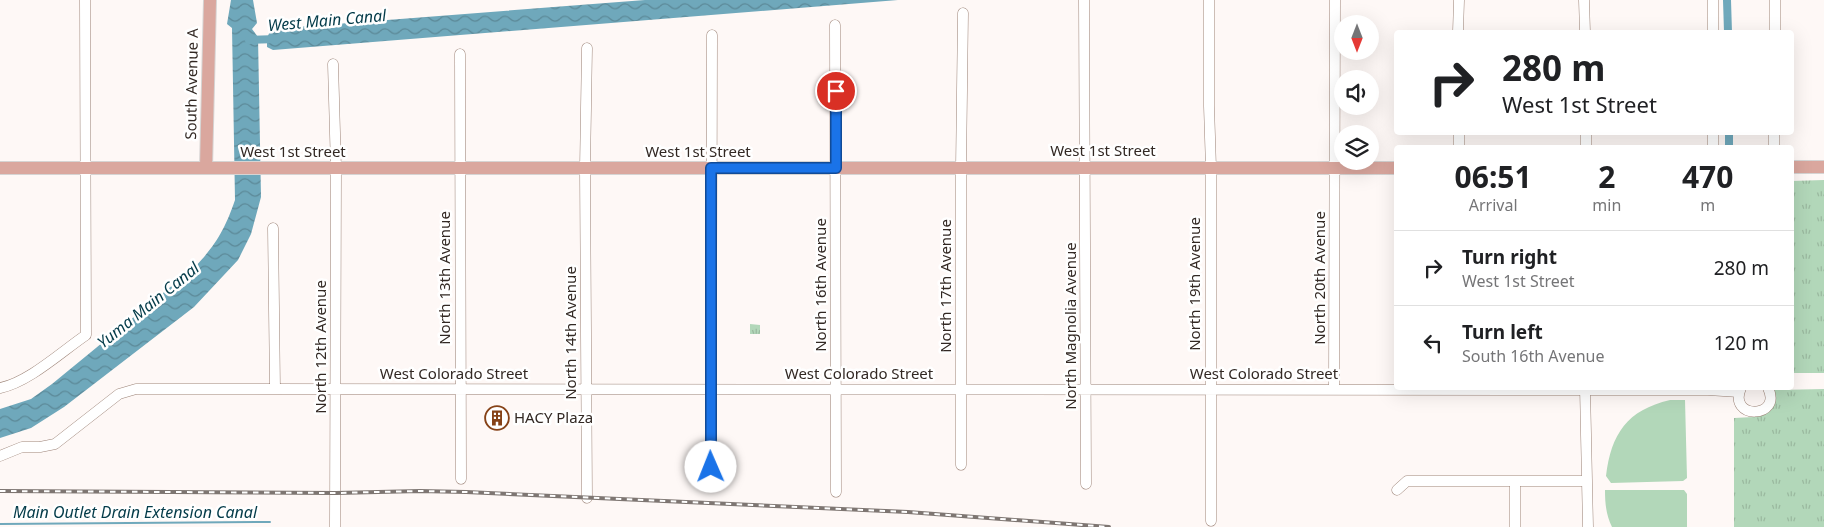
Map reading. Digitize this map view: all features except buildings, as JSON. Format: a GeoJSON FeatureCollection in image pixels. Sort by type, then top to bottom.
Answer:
{"type":"FeatureCollection","features":[{"type":"Feature","properties":{"kind":"main road","name":"South Avenue A"},"geometry":{"type":"LineString","coordinates":[[206,168],[210,0]]}},
{"type":"Feature","properties":{"kind":"main road"},"geometry":{"type":"LineString","coordinates":[[1794,167],[1824,167]]}},
{"type":"Feature","properties":{"kind":"main road","name":"West 1st Street"},"geometry":{"type":"LineString","coordinates":[[0,168],[1334,168]]}},
{"type":"Feature","properties":{"kind":"main road","name":"West 1st Street"},"geometry":{"type":"LineString","coordinates":[[1379,168],[1394,168]]}},
{"type":"Feature","properties":{"kind":"street"},"geometry":{"type":"LineString","coordinates":[[0,388],[6,387],[32,373],[86,334],[85,0]]}},
{"type":"Feature","properties":{"kind":"street","name":"North Magnolia Avenue"},"geometry":{"type":"LineString","coordinates":[[1084,0],[1086,484]]}},
{"type":"Feature","properties":{"kind":"street","name":"North 19th Avenue"},"geometry":{"type":"LineString","coordinates":[[1209,0],[1211,521]]}},
{"type":"Feature","properties":{"kind":"street","name":"North 20th Avenue"},"geometry":{"type":"LineString","coordinates":[[1335,0],[1336,125]]}},
{"type":"Feature","properties":{"kind":"street"},"geometry":{"type":"LineString","coordinates":[[1458,0],[1458,30]]}},
{"type":"Feature","properties":{"kind":"street"},"geometry":{"type":"LineString","coordinates":[[1584,0],[1585,30]]}},
{"type":"Feature","properties":{"kind":"street"},"geometry":{"type":"LineString","coordinates":[[1713,0],[1713,30]]}},
{"type":"Feature","properties":{"kind":"street"},"geometry":{"type":"LineString","coordinates":[[1775,0],[1775,30]]}},
{"type":"Feature","properties":{"kind":"street","name":"North 17th Avenue"},"geometry":{"type":"LineString","coordinates":[[961,465],[963,13]]}},
{"type":"Feature","properties":{"kind":"street","name":"North 16th Avenue"},"geometry":{"type":"LineString","coordinates":[[835,25],[836,492]]}},
{"type":"Feature","properties":{"kind":"street"},"geometry":{"type":"LineString","coordinates":[[711,485],[712,35]]}},
{"type":"Feature","properties":{"kind":"street","name":"North 14th Avenue"},"geometry":{"type":"LineString","coordinates":[[587,48],[585,168],[587,498]]}},
{"type":"Feature","properties":{"kind":"street","name":"North 13th Avenue"},"geometry":{"type":"LineString","coordinates":[[460,54],[460,389],[462,479]]}},
{"type":"Feature","properties":{"kind":"street","name":"North 12th Avenue"},"geometry":{"type":"LineString","coordinates":[[333,64],[336,168],[335,527]]}},
{"type":"Feature","properties":{"kind":"street","name":"North 20th Avenue"},"geometry":{"type":"LineString","coordinates":[[1334,389],[1336,170]]}},
{"type":"Feature","properties":{"kind":"street"},"geometry":{"type":"LineString","coordinates":[[273,228],[275,389]]}},
{"type":"Feature","properties":{"kind":"street","name":"West Colorado Street"},"geometry":{"type":"LineString","coordinates":[[0,456],[22,447],[40,447],[55,444],[119,394],[136,389],[1394,389]]}},
{"type":"Feature","properties":{"kind":"street"},"geometry":{"type":"LineString","coordinates":[[1585,390],[1588,527]]}},
{"type":"Feature","properties":{"kind":"street","name":"West Colorado Street"},"geometry":{"type":"LineString","coordinates":[[1725,390],[1740,390]]}},
{"type":"Feature","properties":{"kind":"street"},"geometry":{"type":"LineString","coordinates":[[1740,390],[1742,406],[1747,410],[1757,412],[1766,407],[1770,402],[1769,390]]}},
{"type":"Feature","properties":{"kind":"street"},"geometry":{"type":"LineString","coordinates":[[1397,490],[1407,481],[1586,481]]}},
{"type":"Feature","properties":{"kind":"street"},"geometry":{"type":"LineString","coordinates":[[1515,482],[1515,527]]}},
{"type":"Feature","properties":{"kind":"green space"},"geometry":{"type":"Polygon","coordinates":[[[1824,180],[1824,373],[1794,373],[1794,181],[1824,180]]]}},
{"type":"Feature","properties":{"kind":"green space"},"geometry":{"type":"Polygon","coordinates":[[[750,324],[760,325],[760,334],[750,334],[750,324]]]}},
{"type":"Feature","properties":{"kind":"green space"},"geometry":{"type":"Polygon","coordinates":[[[1824,389],[1824,527],[1734,527],[1734,418],[1753,417],[1762,414],[1773,390],[1824,389]]]}},
{"type":"Feature","properties":{"kind":"green space"},"geometry":{"type":"Polygon","coordinates":[[[1670,400],[1685,400],[1687,478],[1683,481],[1611,483],[1606,476],[1608,461],[1617,436],[1624,426],[1632,417],[1643,410],[1670,400]]]}},
{"type":"Feature","properties":{"kind":"green space"},"geometry":{"type":"Polygon","coordinates":[[[1605,490],[1684,490],[1687,494],[1687,527],[1612,527],[1606,509],[1605,490]]]}},
{"type":"Feature","properties":{"kind":"water"},"geometry":{"type":"Polygon","coordinates":[[[231,0],[253,0],[257,23],[252,29],[258,37],[261,197],[251,234],[238,260],[194,307],[64,407],[31,428],[0,438],[0,409],[31,399],[52,384],[196,266],[210,250],[224,228],[235,200],[232,28],[227,24],[231,0]]]}},
{"type":"Feature","properties":{"kind":"water"},"geometry":{"type":"Polygon","coordinates":[[[645,0],[898,0],[273,50],[267,47],[267,38],[271,29],[645,0]]]}},
{"type":"Feature","properties":{"kind":"waterway"},"geometry":{"type":"LineString","coordinates":[[1727,0],[1728,30]]}},
{"type":"Feature","properties":{"kind":"waterway","name":"West Main Canal"},"geometry":{"type":"LineString","coordinates":[[249,40],[277,39]]}},
{"type":"Feature","properties":{"kind":"waterway"},"geometry":{"type":"LineString","coordinates":[[1729,135],[1729,145]]}},
{"type":"Feature","properties":{"kind":"waterway","name":"Main Outlet Drain Extension Canal"},"geometry":{"type":"LineString","coordinates":[[0,524],[270,522]]}},
{"type":"Feature","properties":{"kind":"railway"},"geometry":{"type":"LineString","coordinates":[[0,491],[466,492],[908,512],[1109,527]]}},
{"type":"Feature","properties":{"kind":"place","name":"HACY Plaza"},"geometry":{"type":"Point","coordinates":[497,418]}},
{"type":"Feature","properties":{"kind":"route"},"geometry":{"type":"LineString","coordinates":[[711,467],[711,168],[836,168],[836,91]]}},
{"type":"Feature","properties":{"kind":"water label","name":"Yuma Main Canal"},"geometry":{"type":"Point","coordinates":[148,305]}}]}
